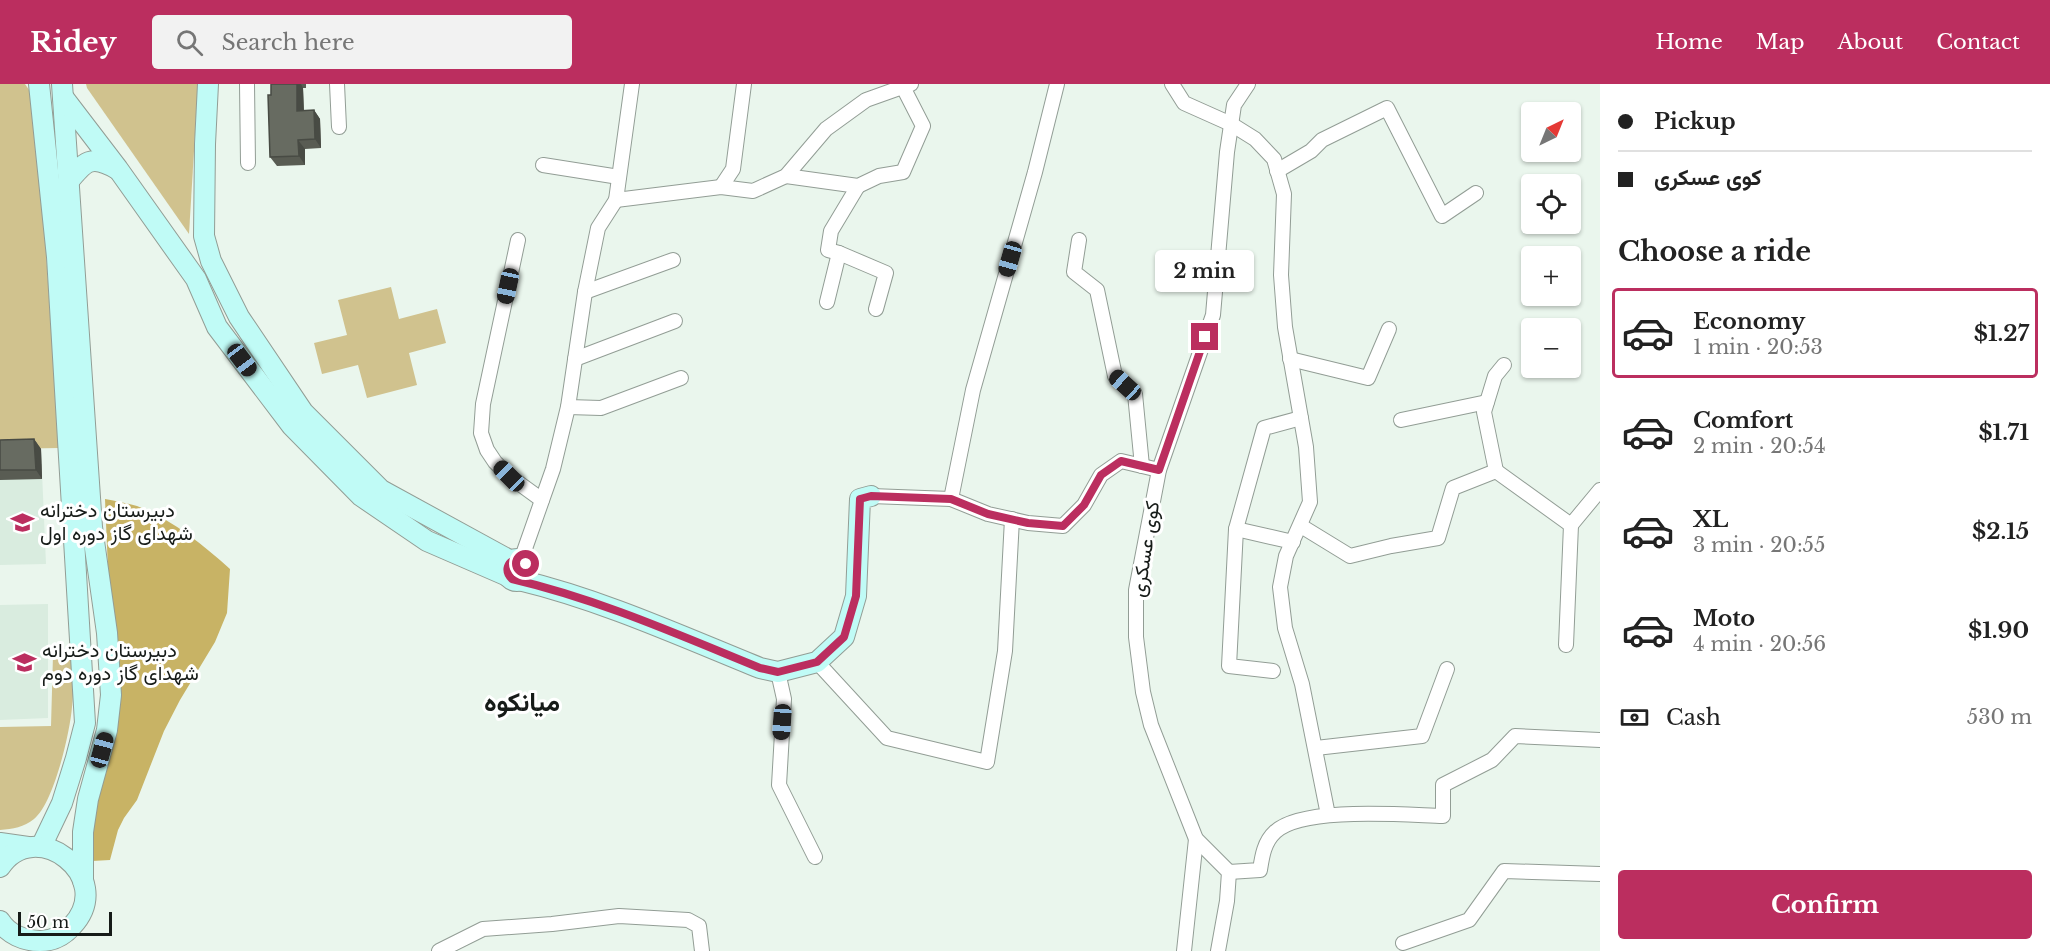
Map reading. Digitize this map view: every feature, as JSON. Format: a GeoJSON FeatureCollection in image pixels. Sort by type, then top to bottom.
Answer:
{"type":"FeatureCollection","features":[{"type":"Feature","properties":{"kind":"main road"},"geometry":{"type":"LineString","coordinates":[[0,867],[15,853],[35,847],[62,802],[84,723],[57,256],[39,84]]}},
{"type":"Feature","properties":{"kind":"main road"},"geometry":{"type":"LineString","coordinates":[[208,84],[204,236],[211,261],[239,317],[303,412],[381,490],[554,589],[648,622],[760,668],[778,672],[817,662],[844,637],[856,596],[860,499],[871,496]]}},
{"type":"Feature","properties":{"kind":"main road"},"geometry":{"type":"LineString","coordinates":[[62,91],[196,279],[217,327],[292,426],[361,496],[427,541],[518,569]]}},
{"type":"Feature","properties":{"kind":"main road"},"geometry":{"type":"LineString","coordinates":[[54,951],[84,908],[86,894],[83,881],[83,832],[88,799],[107,729],[111,695],[107,633],[92,527],[62,91]]}},
{"type":"Feature","properties":{"kind":"main road"},"geometry":{"type":"LineString","coordinates":[[68,183],[82,165],[94,160],[118,169]]}},
{"type":"Feature","properties":{"kind":"main road"},"geometry":{"type":"LineString","coordinates":[[0,843],[55,850],[68,857],[83,881]]}},
{"type":"Feature","properties":{"kind":"main road"},"geometry":{"type":"LineString","coordinates":[[11,936],[42,941],[55,939],[67,932]]}},
{"type":"Feature","properties":{"kind":"street"},"geometry":{"type":"LineString","coordinates":[[248,84],[248,163]]}},
{"type":"Feature","properties":{"kind":"street"},"geometry":{"type":"LineString","coordinates":[[337,84],[339,127]]}},
{"type":"Feature","properties":{"kind":"street"},"geometry":{"type":"LineString","coordinates":[[518,569],[554,469],[568,407],[585,292],[598,228],[616,200],[632,84]]}},
{"type":"Feature","properties":{"kind":"street"},"geometry":{"type":"LineString","coordinates":[[721,187],[733,169],[744,84]]}},
{"type":"Feature","properties":{"kind":"street"},"geometry":{"type":"LineString","coordinates":[[951,499],[973,390],[1035,172],[1057,84]]}},
{"type":"Feature","properties":{"kind":"street"},"geometry":{"type":"LineString","coordinates":[[1172,84],[1184,103],[1231,124],[1255,139],[1274,159],[1284,194],[1281,275],[1285,327],[1306,447],[1310,502],[1286,556],[1280,587],[1285,628],[1302,684],[1328,815]]}},
{"type":"Feature","properties":{"kind":"street","name":"کوی عسکری"},"geometry":{"type":"LineString","coordinates":[[1196,839],[1151,725],[1143,692],[1136,637],[1136,590],[1159,470],[1213,315],[1231,124],[1234,105],[1248,84]]}},
{"type":"Feature","properties":{"kind":"street"},"geometry":{"type":"LineString","coordinates":[[616,200],[721,187],[753,191],[786,176],[826,129],[866,100],[907,86],[923,126],[903,172],[879,176],[858,186],[786,176]]}},
{"type":"Feature","properties":{"kind":"street"},"geometry":{"type":"LineString","coordinates":[[1277,171],[1311,151],[1322,140],[1387,108],[1442,216],[1476,193]]}},
{"type":"Feature","properties":{"kind":"street"},"geometry":{"type":"LineString","coordinates":[[543,165],[620,177]]}},
{"type":"Feature","properties":{"kind":"street"},"geometry":{"type":"LineString","coordinates":[[858,186],[831,231],[828,250],[886,273],[876,309]]}},
{"type":"Feature","properties":{"kind":"street"},"geometry":{"type":"LineString","coordinates":[[518,240],[483,404],[481,433],[487,450],[495,462],[509,476],[542,500]]}},
{"type":"Feature","properties":{"kind":"street"},"geometry":{"type":"LineString","coordinates":[[1079,240],[1074,272],[1097,290],[1115,376],[1135,394],[1142,466]]}},
{"type":"Feature","properties":{"kind":"street"},"geometry":{"type":"LineString","coordinates":[[827,302],[839,253]]}},
{"type":"Feature","properties":{"kind":"street"},"geometry":{"type":"LineString","coordinates":[[585,292],[673,260]]}},
{"type":"Feature","properties":{"kind":"street"},"geometry":{"type":"LineString","coordinates":[[575,359],[675,321]]}},
{"type":"Feature","properties":{"kind":"street"},"geometry":{"type":"LineString","coordinates":[[1290,359],[1368,378],[1389,328]]}},
{"type":"Feature","properties":{"kind":"street"},"geometry":{"type":"LineString","coordinates":[[1504,365],[1495,376],[1484,412],[1496,471],[1571,525]]}},
{"type":"Feature","properties":{"kind":"street"},"geometry":{"type":"LineString","coordinates":[[568,407],[601,408],[681,378]]}},
{"type":"Feature","properties":{"kind":"street"},"geometry":{"type":"LineString","coordinates":[[1401,420],[1487,402]]}},
{"type":"Feature","properties":{"kind":"street"},"geometry":{"type":"LineString","coordinates":[[1273,671],[1229,666],[1236,530],[1264,428],[1301,418]]}},
{"type":"Feature","properties":{"kind":"street"},"geometry":{"type":"LineString","coordinates":[[871,496],[951,499],[988,514],[1028,523],[1063,526],[1084,505],[1101,475],[1121,461],[1159,470]]}},
{"type":"Feature","properties":{"kind":"street"},"geometry":{"type":"LineString","coordinates":[[1301,526],[1350,556],[1438,538],[1453,488],[1496,471]]}},
{"type":"Feature","properties":{"kind":"street"},"geometry":{"type":"LineString","coordinates":[[1566,645],[1571,525],[1600,490]]}},
{"type":"Feature","properties":{"kind":"street"},"geometry":{"type":"LineString","coordinates":[[817,662],[887,738],[987,762],[1005,651],[1012,519]]}},
{"type":"Feature","properties":{"kind":"street"},"geometry":{"type":"LineString","coordinates":[[1236,530],[1293,542]]}},
{"type":"Feature","properties":{"kind":"street"},"geometry":{"type":"LineString","coordinates":[[1316,748],[1422,736],[1447,669]]}},
{"type":"Feature","properties":{"kind":"street"},"geometry":{"type":"LineString","coordinates":[[778,672],[783,699],[779,785],[815,857]]}},
{"type":"Feature","properties":{"kind":"street"},"geometry":{"type":"LineString","coordinates":[[1196,839],[1229,872],[1260,870],[1262,854],[1274,832],[1296,820],[1328,815],[1443,816],[1443,785],[1492,760],[1515,736],[1600,740]]}},
{"type":"Feature","properties":{"kind":"street"},"geometry":{"type":"LineString","coordinates":[[1184,951],[1196,839]]}},
{"type":"Feature","properties":{"kind":"street"},"geometry":{"type":"LineString","coordinates":[[1404,943],[1469,920],[1504,871],[1600,874]]}},
{"type":"Feature","properties":{"kind":"street"},"geometry":{"type":"LineString","coordinates":[[1218,951],[1227,900],[1229,872]]}},
{"type":"Feature","properties":{"kind":"street"},"geometry":{"type":"LineString","coordinates":[[439,951],[483,929],[619,916],[688,920],[699,926],[702,951]]}},
{"type":"Feature","properties":{"kind":"shaded area"},"geometry":{"type":"Polygon","coordinates":[[[0,84],[25,84],[36,100],[59,448],[0,449],[0,84]]]}},
{"type":"Feature","properties":{"kind":"shaded area"},"geometry":{"type":"Polygon","coordinates":[[[86,84],[198,84],[189,234],[87,88],[86,84]]]}},
{"type":"Feature","properties":{"kind":"shaded area"},"geometry":{"type":"Polygon","coordinates":[[[391,287],[399,319],[437,309],[446,343],[409,353],[417,385],[367,398],[358,365],[322,374],[314,343],[347,335],[338,300],[391,287]]]}},
{"type":"Feature","properties":{"kind":"shaded area","name":"دبیرستان دخترانه شهدای گاز دوره اول"},"geometry":{"type":"Polygon","coordinates":[[[0,449],[41,449],[46,564],[0,565],[0,449]]]}},
{"type":"Feature","properties":{"kind":"shaded area"},"geometry":{"type":"Polygon","coordinates":[[[105,499],[137,506],[163,518],[198,542],[230,569],[227,613],[215,642],[164,731],[137,800],[118,830],[110,860],[92,861],[90,810],[113,688],[105,499]]]}},
{"type":"Feature","properties":{"kind":"shaded area","name":"دبیرستان دخترانه شهدای گاز دوره دوم"},"geometry":{"type":"Polygon","coordinates":[[[48,604],[48,718],[0,720],[0,605],[48,604]]]}},
{"type":"Feature","properties":{"kind":"shaded area"},"geometry":{"type":"Polygon","coordinates":[[[61,653],[73,656],[73,694],[71,718],[60,766],[48,798],[34,819],[18,827],[0,830],[0,727],[51,726],[53,655],[61,653]]]}},
{"type":"Feature","properties":{"kind":"building"},"geometry":{"type":"Polygon","coordinates":[[[271,84],[297,84],[297,111],[314,110],[315,139],[298,140],[299,156],[270,157],[268,95],[271,95],[271,84]]]}},
{"type":"Feature","properties":{"kind":"building"},"geometry":{"type":"Polygon","coordinates":[[[34,439],[36,470],[0,470],[0,440],[34,439]]]}},
{"type":"Feature","properties":{"kind":"place","name":"دبیرستان دخترانه شهدای گاز دوره اول"},"geometry":{"type":"Point","coordinates":[22,522]}},
{"type":"Feature","properties":{"kind":"place","name":"دبیرستان دخترانه شهدای گاز دوره دوم"},"geometry":{"type":"Point","coordinates":[24,662]}},
{"type":"Feature","properties":{"kind":"district","name":"میانکوه"},"geometry":{"type":"Point","coordinates":[522,702]}},
{"type":"Feature","properties":{"kind":"route"},"geometry":{"type":"LineString","coordinates":[[526,564],[518,559],[511,561],[507,567],[510,577],[554,589],[648,622],[760,668],[778,672],[817,662],[844,637],[856,596],[860,499],[871,496],[951,499],[988,514],[1028,523],[1063,526],[1084,505],[1101,475],[1121,461],[1159,470],[1205,337]]}}]}
